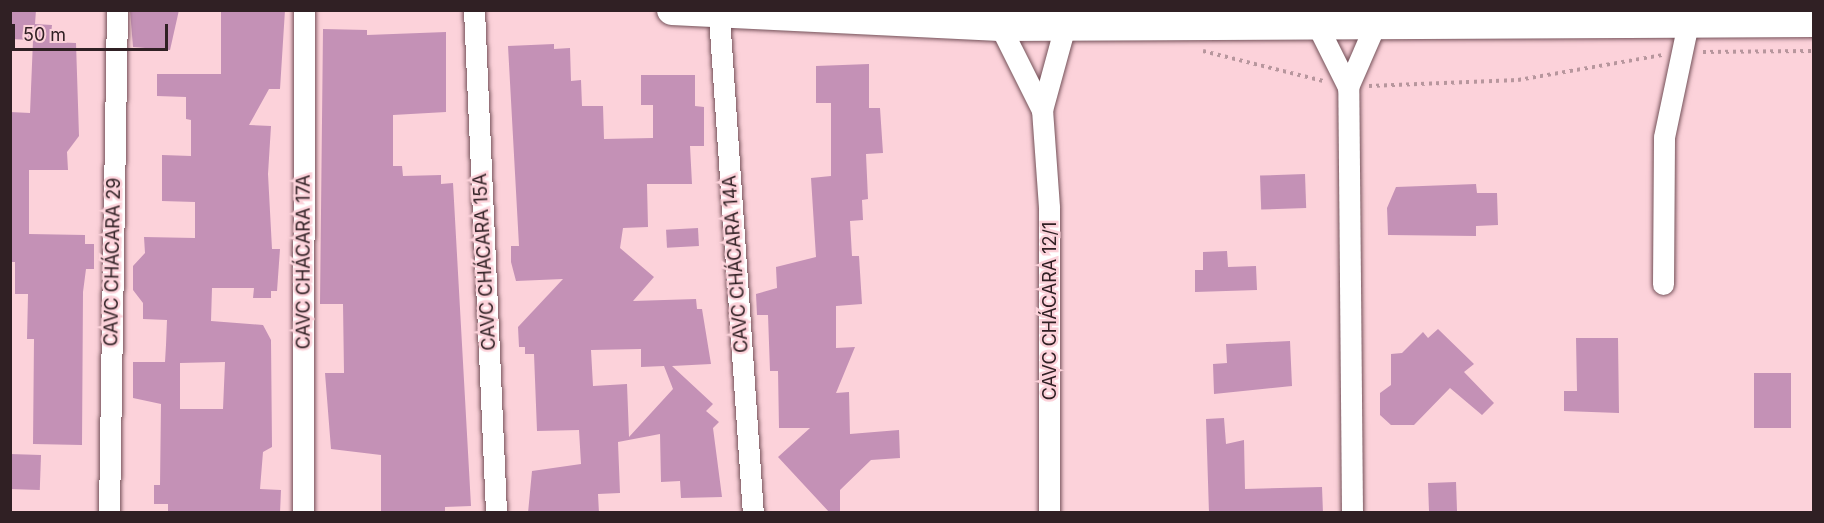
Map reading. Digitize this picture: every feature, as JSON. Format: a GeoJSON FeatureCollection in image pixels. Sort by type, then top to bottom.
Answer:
{"type":"FeatureCollection","features":[{"type":"Feature","properties":{"kind":"street","name":"CAVC CHÁCARA 29"},"geometry":{"type":"LineString","coordinates":[[109,513],[117,10]]}},
{"type":"Feature","properties":{"kind":"street","name":"CAVC CHÁCARA 17A"},"geometry":{"type":"LineString","coordinates":[[303,513],[304,10]]}},
{"type":"Feature","properties":{"kind":"street","name":"CAVC CHÁCARA 15A"},"geometry":{"type":"LineString","coordinates":[[474,10],[496,513]]}},
{"type":"Feature","properties":{"kind":"street"},"geometry":{"type":"LineString","coordinates":[[672,10],[719,16],[1000,26],[1814,22]]}},
{"type":"Feature","properties":{"kind":"street","name":"CAVC CHÁCARA 14A"},"geometry":{"type":"LineString","coordinates":[[719,16],[753,513]]}},
{"type":"Feature","properties":{"kind":"street"},"geometry":{"type":"LineString","coordinates":[[1663,284],[1664,137],[1688,23]]}},
{"type":"Feature","properties":{"kind":"street"},"geometry":{"type":"LineString","coordinates":[[1317,25],[1348,87]]}},
{"type":"Feature","properties":{"kind":"street"},"geometry":{"type":"LineString","coordinates":[[1352,513],[1348,87],[1375,25]]}},
{"type":"Feature","properties":{"kind":"street","name":"CAVC CHÁCARA 12/1"},"geometry":{"type":"LineString","coordinates":[[1000,26],[1042,110]]}},
{"type":"Feature","properties":{"kind":"street","name":"CAVC CHÁCARA 12/1"},"geometry":{"type":"LineString","coordinates":[[1049,513],[1049,207],[1042,110],[1065,26]]}},
{"type":"Feature","properties":{"kind":"path"},"geometry":{"type":"LineString","coordinates":[[1190,48],[1348,87],[1518,80],[1682,52],[1814,51]]}},
{"type":"Feature","properties":{"kind":"building"},"geometry":{"type":"Polygon","coordinates":[[[10,10],[36,10],[35,24],[52,25],[50,42],[76,43],[79,136],[67,152],[68,170],[29,170],[29,234],[85,235],[85,244],[94,244],[94,269],[86,269],[83,292],[82,445],[33,444],[34,339],[27,339],[28,294],[15,294],[15,262],[10,262],[10,112],[30,113],[33,40],[10,39],[10,10]]]}},
{"type":"Feature","properties":{"kind":"building"},"geometry":{"type":"Polygon","coordinates":[[[130,10],[179,10],[170,50],[133,47],[130,10]]]}},
{"type":"Feature","properties":{"kind":"building"},"geometry":{"type":"Polygon","coordinates":[[[221,10],[285,10],[280,89],[269,89],[249,125],[271,126],[268,174],[272,249],[280,249],[277,291],[271,291],[271,298],[253,298],[254,288],[212,288],[211,321],[263,325],[271,340],[272,447],[263,452],[260,489],[281,490],[280,513],[168,513],[168,504],[154,504],[154,485],[160,485],[161,404],[133,398],[133,362],[165,362],[167,320],[143,319],[143,303],[133,290],[133,266],[145,253],[144,237],[195,238],[195,202],[162,201],[162,155],[191,156],[191,120],[186,119],[186,97],[157,96],[157,74],[221,74],[221,10]],[[225,362],[180,363],[180,409],[223,409],[225,362]]]}},
{"type":"Feature","properties":{"kind":"building"},"geometry":{"type":"Polygon","coordinates":[[[323,29],[367,30],[367,35],[446,32],[446,112],[393,115],[393,166],[402,166],[403,176],[441,175],[441,184],[453,183],[471,506],[445,507],[445,513],[381,513],[381,455],[331,449],[325,373],[344,373],[343,304],[320,304],[323,29]]]}},
{"type":"Feature","properties":{"kind":"building"},"geometry":{"type":"Polygon","coordinates":[[[554,44],[554,49],[570,48],[571,81],[581,80],[582,106],[603,106],[604,139],[653,138],[653,105],[641,105],[641,75],[695,75],[695,106],[704,107],[704,146],[690,146],[692,184],[647,184],[648,227],[623,228],[620,248],[654,277],[633,301],[696,299],[697,309],[702,309],[711,364],[672,366],[713,404],[706,411],[719,422],[713,428],[722,497],[681,498],[680,481],[661,482],[660,434],[618,442],[620,493],[598,494],[599,513],[528,513],[532,471],[581,464],[579,430],[537,431],[534,354],[525,354],[525,347],[519,347],[518,327],[563,279],[516,281],[511,262],[511,246],[519,246],[508,46],[554,44]],[[641,349],[591,350],[593,386],[627,384],[629,437],[673,389],[664,366],[641,367],[641,349]]]}},
{"type":"Feature","properties":{"kind":"building"},"geometry":{"type":"Polygon","coordinates":[[[869,64],[869,108],[880,108],[883,153],[866,154],[868,199],[862,200],[863,220],[850,221],[852,256],[859,256],[862,304],[836,306],[836,348],[855,347],[836,393],[849,392],[850,434],[899,430],[900,458],[871,460],[840,490],[840,513],[830,513],[778,457],[810,428],[779,428],[778,371],[770,371],[768,315],[757,315],[756,294],[777,288],[776,267],[816,257],[811,178],[831,176],[831,103],[816,103],[816,66],[869,64]]]}},
{"type":"Feature","properties":{"kind":"building"},"geometry":{"type":"Polygon","coordinates":[[[1305,174],[1306,208],[1261,210],[1260,176],[1305,174]]]}},
{"type":"Feature","properties":{"kind":"building"},"geometry":{"type":"Polygon","coordinates":[[[1476,184],[1477,193],[1497,193],[1498,225],[1476,226],[1476,236],[1388,235],[1387,208],[1396,187],[1476,184]]]}},
{"type":"Feature","properties":{"kind":"building"},"geometry":{"type":"Polygon","coordinates":[[[698,228],[699,246],[667,248],[666,230],[698,228]]]}},
{"type":"Feature","properties":{"kind":"building"},"geometry":{"type":"Polygon","coordinates":[[[1227,251],[1228,267],[1256,266],[1257,290],[1195,292],[1195,270],[1203,270],[1203,252],[1227,251]]]}},
{"type":"Feature","properties":{"kind":"building"},"geometry":{"type":"Polygon","coordinates":[[[1438,329],[1474,364],[1464,372],[1494,403],[1482,415],[1450,388],[1414,425],[1391,425],[1380,415],[1380,393],[1391,385],[1391,354],[1402,353],[1423,332],[1428,338],[1438,329]]]}},
{"type":"Feature","properties":{"kind":"building"},"geometry":{"type":"Polygon","coordinates":[[[1576,338],[1618,338],[1619,413],[1564,411],[1564,391],[1577,391],[1576,338]]]}},
{"type":"Feature","properties":{"kind":"building"},"geometry":{"type":"Polygon","coordinates":[[[1290,341],[1292,386],[1214,394],[1213,364],[1227,363],[1226,344],[1290,341]]]}},
{"type":"Feature","properties":{"kind":"building"},"geometry":{"type":"Polygon","coordinates":[[[1754,373],[1791,373],[1791,428],[1754,428],[1754,373]]]}},
{"type":"Feature","properties":{"kind":"building"},"geometry":{"type":"Polygon","coordinates":[[[1224,418],[1226,444],[1244,440],[1245,489],[1322,487],[1323,513],[1209,513],[1206,419],[1224,418]]]}},
{"type":"Feature","properties":{"kind":"building"},"geometry":{"type":"Polygon","coordinates":[[[10,454],[41,455],[40,490],[10,489],[10,454]]]}},
{"type":"Feature","properties":{"kind":"building"},"geometry":{"type":"Polygon","coordinates":[[[1456,482],[1457,512],[1429,512],[1428,483],[1456,482]]]}}]}
